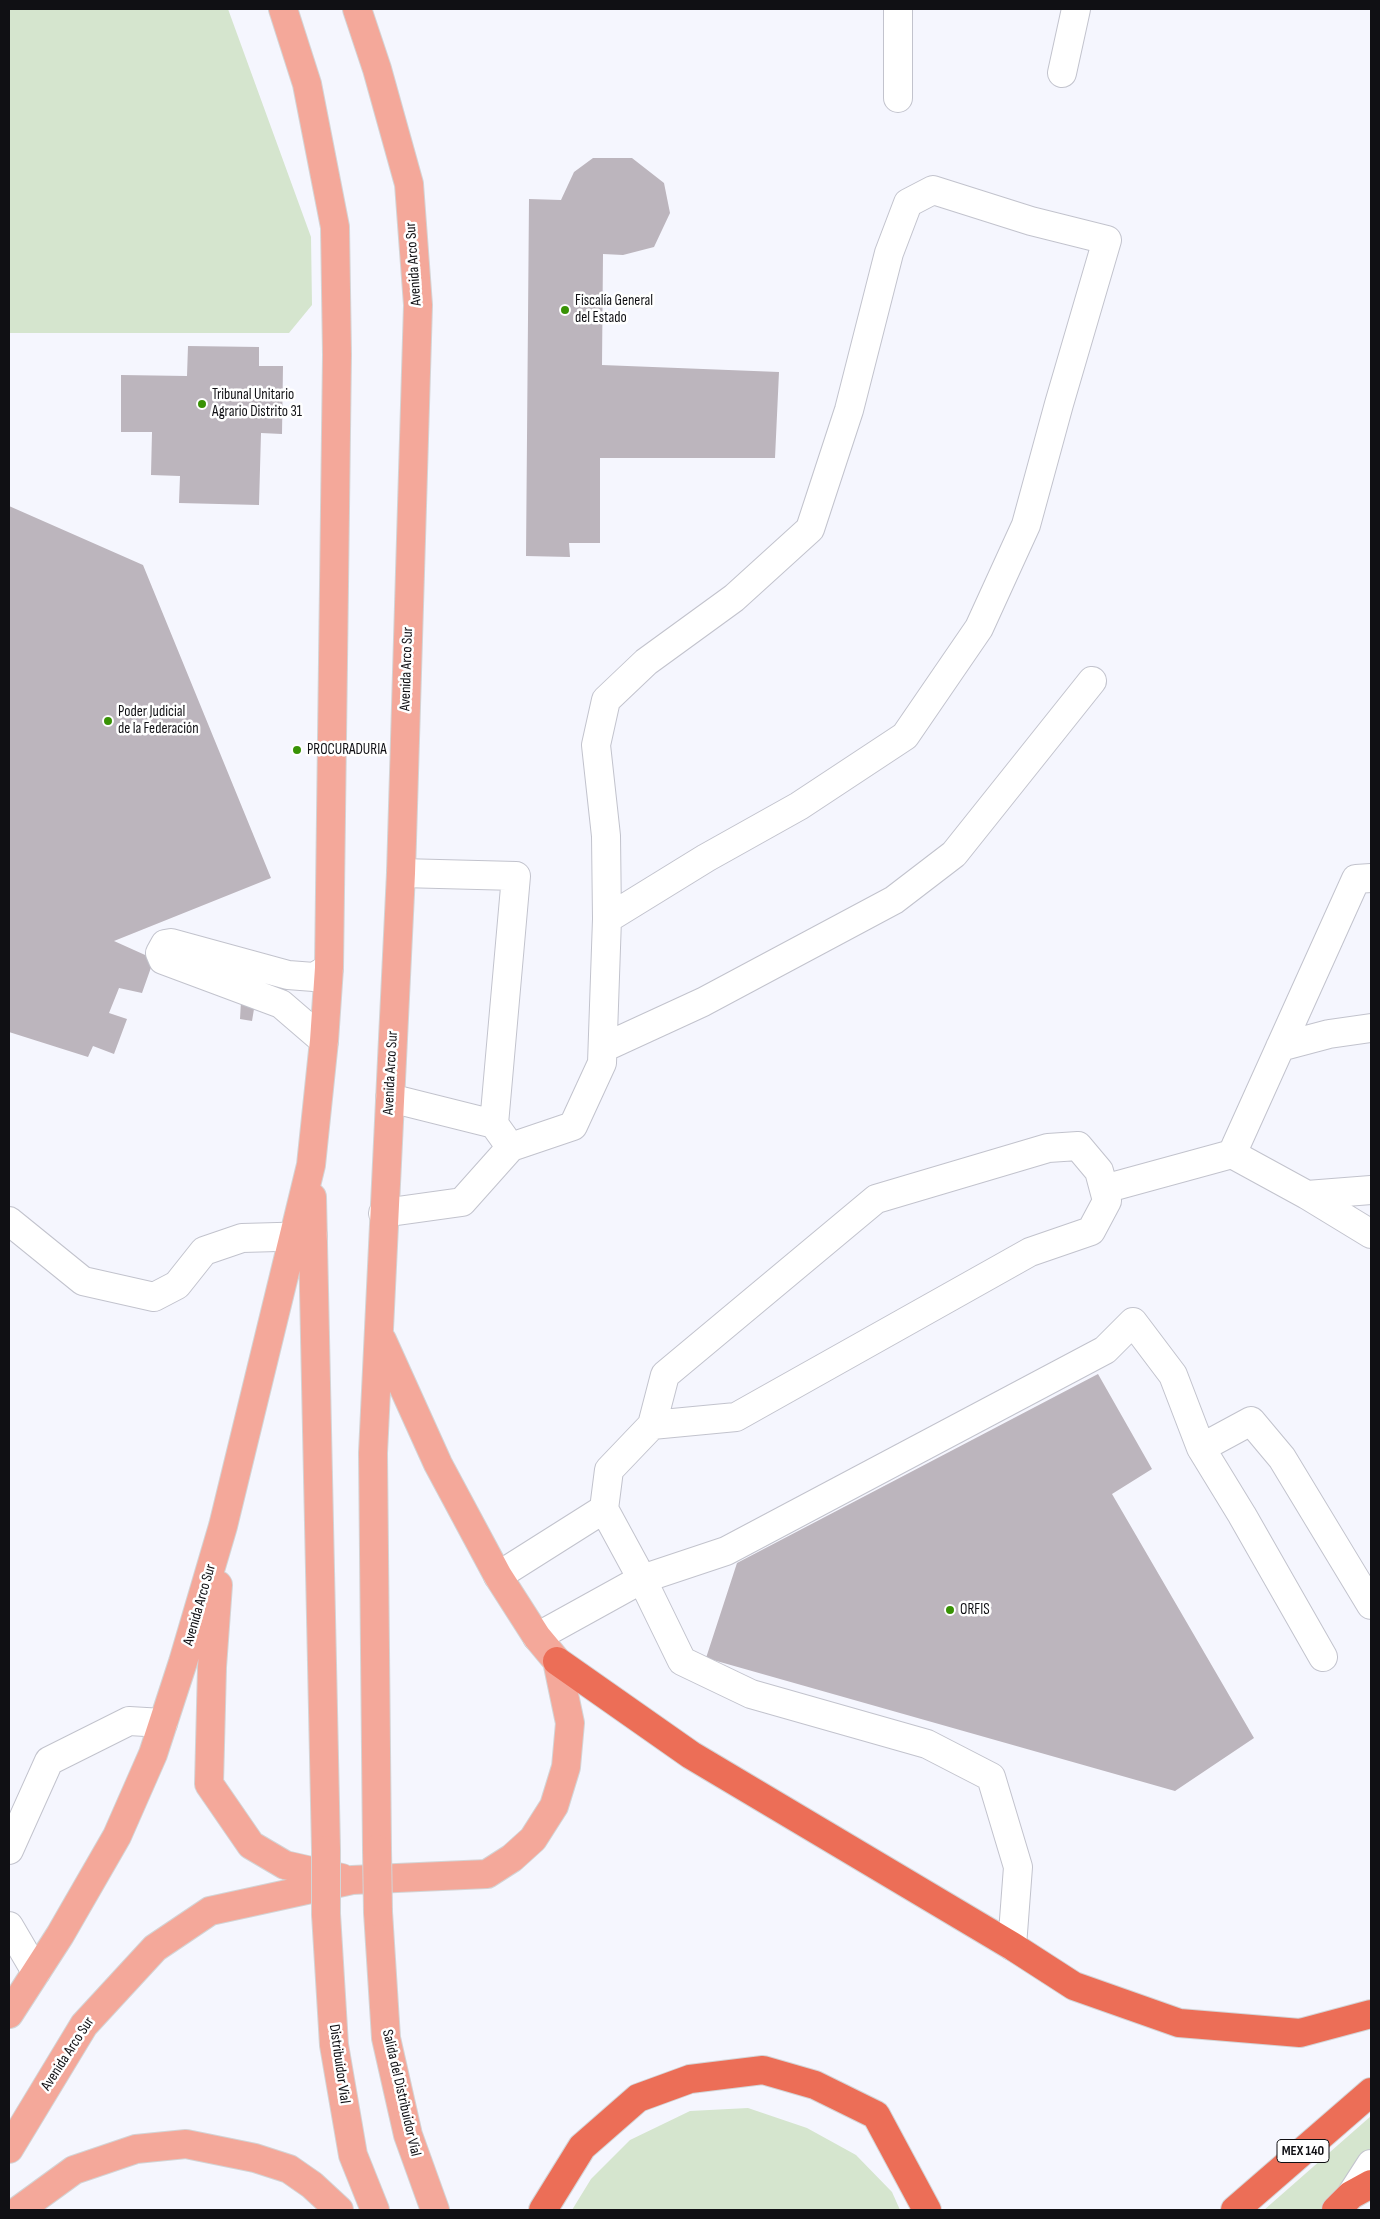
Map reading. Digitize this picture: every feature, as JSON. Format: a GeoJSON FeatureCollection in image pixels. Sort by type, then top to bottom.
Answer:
{"type":"FeatureCollection","features":[{"type":"Feature","properties":{"kind":"highway"},"geometry":{"type":"LineString","coordinates":[[558,1662],[691,1755],[1012,1946],[1074,1986],[1180,2023],[1300,2033],[1371,2014]]}},
{"type":"Feature","properties":{"kind":"highway"},"geometry":{"type":"LineString","coordinates":[[543,2210],[582,2146],[638,2098],[690,2078],[764,2070],[815,2085],[876,2116],[927,2210]]}},
{"type":"Feature","properties":{"kind":"highway","name":"MEX 140"},"geometry":{"type":"LineString","coordinates":[[1235,2210],[1371,2092]]}},
{"type":"Feature","properties":{"kind":"main road","name":"Avenida Arco Sur"},"geometry":{"type":"LineString","coordinates":[[284,9],[307,84],[335,227],[337,355],[329,968],[324,1041],[303,1236],[326,1850],[326,1914]]}},
{"type":"Feature","properties":{"kind":"main road","name":"Avenida Arco Sur"},"geometry":{"type":"LineString","coordinates":[[358,9],[409,184],[418,304],[401,873],[383,1213],[380,1336],[372,1453],[378,1912]]}},
{"type":"Feature","properties":{"kind":"main road","name":"Avenida Arco Sur"},"geometry":{"type":"LineString","coordinates":[[9,2014],[88,1888],[117,1836],[153,1754],[183,1662],[223,1526],[303,1236]]}},
{"type":"Feature","properties":{"kind":"main road","name":"Avenida Arco Sur"},"geometry":{"type":"LineString","coordinates":[[9,2149],[84,2025],[155,1948],[210,1911],[352,1880],[487,1874],[512,1858],[533,1839],[554,1806],[566,1767],[570,1723],[558,1662],[537,1637],[498,1576],[438,1464],[380,1336]]}},
{"type":"Feature","properties":{"kind":"main road"},"geometry":{"type":"LineString","coordinates":[[223,1526],[212,1667],[209,1784],[251,1845],[285,1865],[352,1880]]}},
{"type":"Feature","properties":{"kind":"main road","name":"Salida del Distribuidor Vial"},"geometry":{"type":"LineString","coordinates":[[378,1912],[386,2038],[408,2135],[435,2210]]}},
{"type":"Feature","properties":{"kind":"main road","name":"Distribuidor Vial"},"geometry":{"type":"LineString","coordinates":[[326,1914],[334,2045],[353,2156],[375,2210]]}},
{"type":"Feature","properties":{"kind":"main road"},"geometry":{"type":"LineString","coordinates":[[19,2210],[74,2170],[136,2149],[186,2144],[255,2158],[289,2169],[312,2185],[339,2210]]}},
{"type":"Feature","properties":{"kind":"lane"},"geometry":{"type":"LineString","coordinates":[[898,9],[898,98]]}},
{"type":"Feature","properties":{"kind":"lane"},"geometry":{"type":"LineString","coordinates":[[1062,73],[1076,9]]}},
{"type":"Feature","properties":{"kind":"lane"},"geometry":{"type":"LineString","coordinates":[[383,1213],[462,1202],[511,1147],[573,1126],[602,1063],[607,919],[606,836],[596,745],[606,700],[646,662],[734,598],[810,529],[849,410],[889,253],[908,203],[933,190],[1031,221],[1107,240],[1026,525],[979,628],[905,736],[799,806],[706,858],[607,919]]}},
{"type":"Feature","properties":{"kind":"lane"},"geometry":{"type":"LineString","coordinates":[[603,1048],[703,1002],[894,900],[954,854],[1092,681]]}},
{"type":"Feature","properties":{"kind":"lane"},"geometry":{"type":"LineString","coordinates":[[401,873],[516,876],[494,1124]]}},
{"type":"Feature","properties":{"kind":"lane"},"geometry":{"type":"LineString","coordinates":[[1232,1154],[1356,879],[1371,878]]}},
{"type":"Feature","properties":{"kind":"lane"},"geometry":{"type":"LineString","coordinates":[[324,1041],[280,1004],[162,960],[160,953],[165,944],[171,943],[288,975],[314,977],[329,968]]}},
{"type":"Feature","properties":{"kind":"lane"},"geometry":{"type":"LineString","coordinates":[[1280,1047],[1329,1034],[1371,1028]]}},
{"type":"Feature","properties":{"kind":"lane"},"geometry":{"type":"LineString","coordinates":[[390,1098],[494,1124],[511,1147]]}},
{"type":"Feature","properties":{"kind":"lane"},"geometry":{"type":"LineString","coordinates":[[652,1426],[736,1417],[1030,1252],[1091,1231],[1107,1201],[1099,1171],[1078,1146],[1048,1148],[876,1199],[665,1375],[652,1426],[609,1470],[604,1509],[642,1579],[682,1661],[751,1694],[927,1744],[991,1777],[1018,1867],[1012,1946]]}},
{"type":"Feature","properties":{"kind":"lane"},"geometry":{"type":"LineString","coordinates":[[1104,1189],[1232,1154],[1307,1195],[1371,1234]]}},
{"type":"Feature","properties":{"kind":"lane"},"geometry":{"type":"LineString","coordinates":[[1307,1195],[1371,1190]]}},
{"type":"Feature","properties":{"kind":"lane"},"geometry":{"type":"LineString","coordinates":[[9,1221],[83,1281],[154,1297],[177,1285],[204,1251],[242,1238],[303,1236]]}},
{"type":"Feature","properties":{"kind":"lane"},"geometry":{"type":"LineString","coordinates":[[537,1637],[642,1579],[726,1551],[1105,1350],[1133,1322],[1173,1375],[1201,1448],[1242,1515],[1323,1657]]}},
{"type":"Feature","properties":{"kind":"lane"},"geometry":{"type":"LineString","coordinates":[[1201,1448],[1251,1421],[1282,1458],[1371,1605]]}},
{"type":"Feature","properties":{"kind":"lane"},"geometry":{"type":"LineString","coordinates":[[498,1576],[604,1509]]}},
{"type":"Feature","properties":{"kind":"lane"},"geometry":{"type":"LineString","coordinates":[[9,1850],[49,1761],[129,1721],[163,1723]]}},
{"type":"Feature","properties":{"kind":"lane"},"geometry":{"type":"LineString","coordinates":[[9,1926],[36,1972]]}},
{"type":"Feature","properties":{"kind":"lane"},"geometry":{"type":"LineString","coordinates":[[1353,2197],[1371,2164]]}},
{"type":"Feature","properties":{"kind":"green space"},"geometry":{"type":"Polygon","coordinates":[[[9,9],[228,9],[311,237],[312,305],[289,333],[9,333],[9,9]]]}},
{"type":"Feature","properties":{"kind":"green space"},"geometry":{"type":"Polygon","coordinates":[[[748,2108],[807,2128],[856,2155],[892,2192],[900,2210],[572,2210],[591,2179],[630,2140],[690,2111],[748,2108]]]}},
{"type":"Feature","properties":{"kind":"green space"},"geometry":{"type":"Polygon","coordinates":[[[1371,2116],[1371,2197],[1355,2210],[1264,2210],[1371,2116]]]}},
{"type":"Feature","properties":{"kind":"building","name":"Fiscalía General del Estado"},"geometry":{"type":"Polygon","coordinates":[[[593,158],[632,158],[664,183],[670,213],[654,247],[623,255],[603,254],[602,365],[779,372],[775,458],[600,458],[600,543],[569,543],[570,557],[526,556],[529,199],[561,200],[574,172],[593,158]]]}},
{"type":"Feature","properties":{"kind":"building","name":"Tribunal Unitario Agrario Distrito 31"},"geometry":{"type":"Polygon","coordinates":[[[188,346],[259,347],[259,366],[283,366],[282,434],[261,433],[259,505],[179,503],[180,476],[151,475],[152,432],[121,432],[121,375],[187,376],[188,346]]]}},
{"type":"Feature","properties":{"kind":"building","name":"Poder Judicial de la Federación"},"geometry":{"type":"Polygon","coordinates":[[[9,506],[143,565],[271,878],[114,941],[154,959],[142,993],[119,988],[109,1013],[127,1019],[114,1054],[93,1046],[88,1057],[9,1032],[9,506]]]}},
{"type":"Feature","properties":{"kind":"building"},"geometry":{"type":"Polygon","coordinates":[[[241,1001],[255,1003],[252,1021],[240,1019],[241,1001]]]}},
{"type":"Feature","properties":{"kind":"building","name":"ORFIS"},"geometry":{"type":"Polygon","coordinates":[[[1098,1374],[1152,1469],[1112,1494],[1254,1738],[1175,1791],[706,1658],[737,1563],[1098,1374]]]}},
{"type":"Feature","properties":{"kind":"place","name":"Fiscalía General del Estado"},"geometry":{"type":"Point","coordinates":[565,310]}},
{"type":"Feature","properties":{"kind":"place","name":"Tribunal Unitario Agrario Distrito 31"},"geometry":{"type":"Point","coordinates":[202,404]}},
{"type":"Feature","properties":{"kind":"place","name":"Poder Judicial de la Federación"},"geometry":{"type":"Point","coordinates":[108,721]}},
{"type":"Feature","properties":{"kind":"place","name":"PROCURADURIA"},"geometry":{"type":"Point","coordinates":[297,750]}},
{"type":"Feature","properties":{"kind":"place","name":"ORFIS"},"geometry":{"type":"Point","coordinates":[950,1610]}}]}
